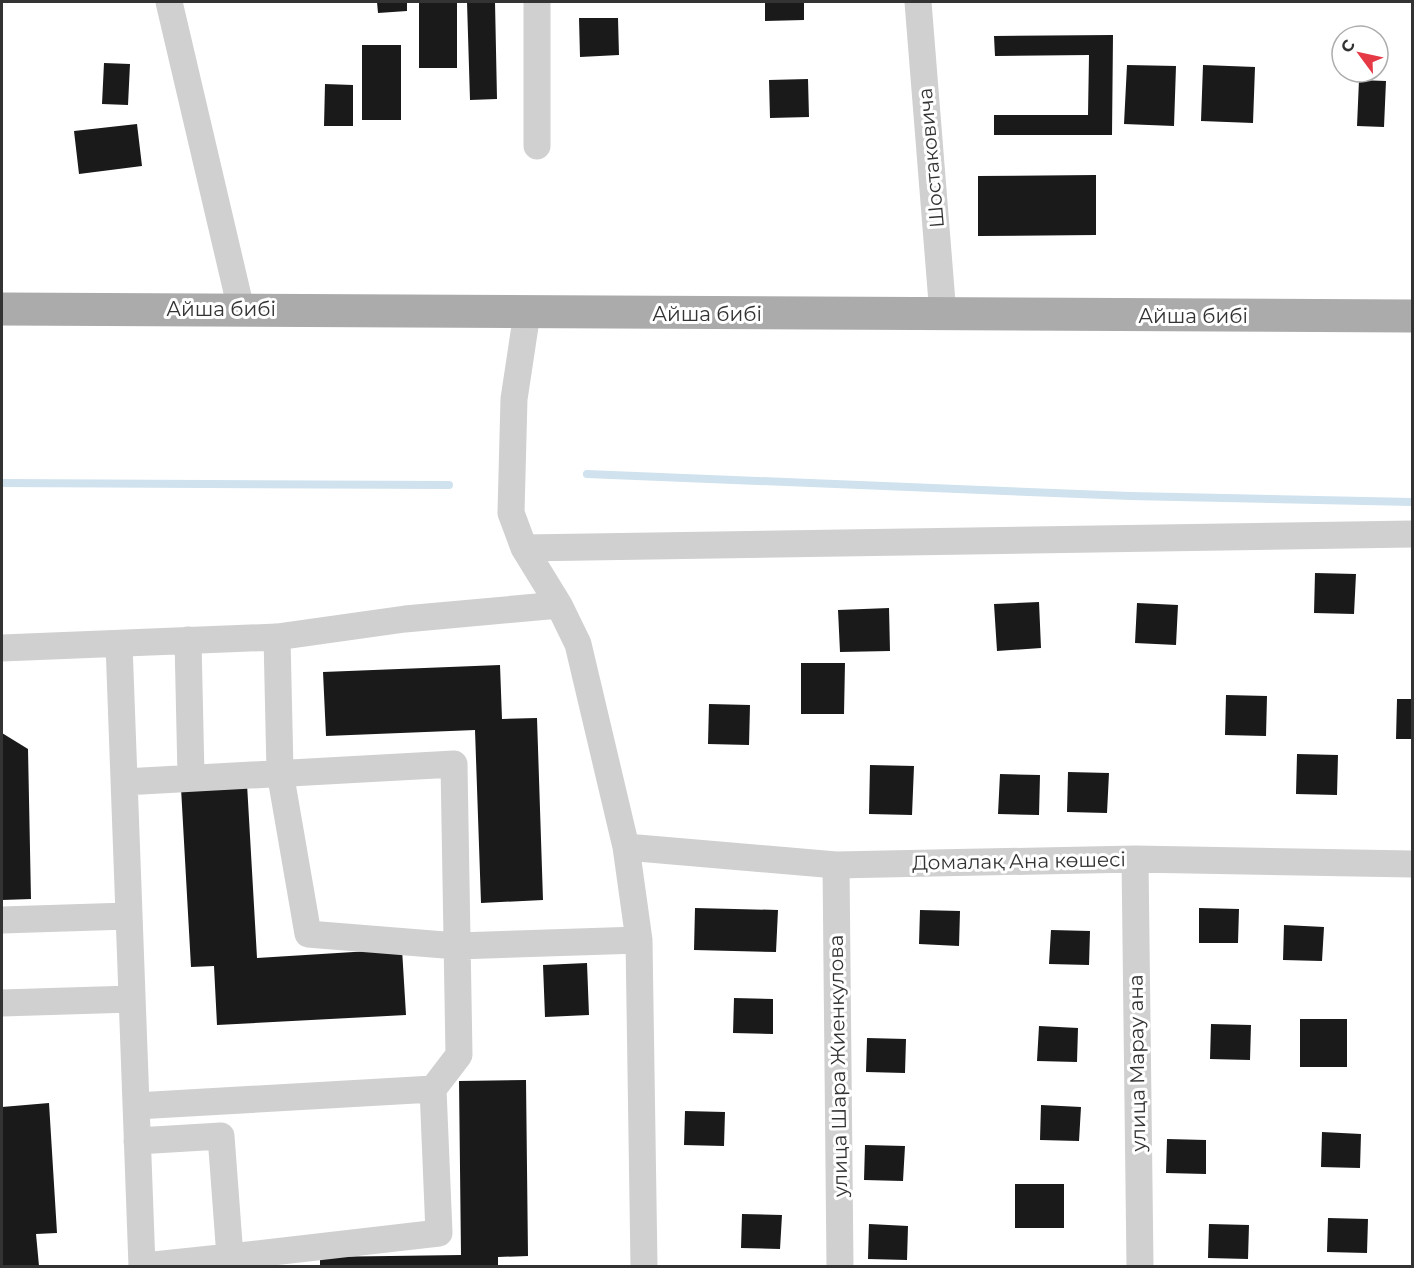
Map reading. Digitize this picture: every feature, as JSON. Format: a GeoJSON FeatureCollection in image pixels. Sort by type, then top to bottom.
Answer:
{"type":"FeatureCollection","features":[{"type":"Feature","properties":{"kind":"main road","name":"Айша бибі"},"geometry":{"type":"LineString","coordinates":[[2,309],[1413,316]]}},
{"type":"Feature","properties":{"kind":"street"},"geometry":{"type":"LineString","coordinates":[[169,2],[241,309]]}},
{"type":"Feature","properties":{"kind":"street"},"geometry":{"type":"LineString","coordinates":[[537,2],[537,146]]}},
{"type":"Feature","properties":{"kind":"street","name":"Шостаковича"},"geometry":{"type":"LineString","coordinates":[[918,2],[943,315]]}},
{"type":"Feature","properties":{"kind":"street"},"geometry":{"type":"LineString","coordinates":[[527,312],[514,399],[511,513],[524,548],[559,605],[578,644],[626,847],[639,940],[644,1266]]}},
{"type":"Feature","properties":{"kind":"street"},"geometry":{"type":"LineString","coordinates":[[524,548],[1413,534]]}},
{"type":"Feature","properties":{"kind":"street"},"geometry":{"type":"LineString","coordinates":[[2,648],[277,638],[405,619],[559,605]]}},
{"type":"Feature","properties":{"kind":"street"},"geometry":{"type":"LineString","coordinates":[[277,638],[280,772],[308,934],[457,946],[639,940]]}},
{"type":"Feature","properties":{"kind":"street"},"geometry":{"type":"LineString","coordinates":[[188,640],[191,776]]}},
{"type":"Feature","properties":{"kind":"street"},"geometry":{"type":"LineString","coordinates":[[119,644],[128,916],[143,1266],[439,1233],[433,1089],[459,1055],[454,764],[191,776],[124,782]]}},
{"type":"Feature","properties":{"kind":"street","name":"Домалақ Ана көшесі"},"geometry":{"type":"LineString","coordinates":[[626,847],[836,865],[1135,859],[1413,864]]}},
{"type":"Feature","properties":{"kind":"street","name":"улица Марау ана"},"geometry":{"type":"LineString","coordinates":[[1135,859],[1140,1266]]}},
{"type":"Feature","properties":{"kind":"street","name":"улица Шара Жиенкулова"},"geometry":{"type":"LineString","coordinates":[[836,865],[840,1266]]}},
{"type":"Feature","properties":{"kind":"street"},"geometry":{"type":"LineString","coordinates":[[2,920],[128,916]]}},
{"type":"Feature","properties":{"kind":"street"},"geometry":{"type":"LineString","coordinates":[[2,1003],[132,999]]}},
{"type":"Feature","properties":{"kind":"street"},"geometry":{"type":"LineString","coordinates":[[136,1106],[433,1089]]}},
{"type":"Feature","properties":{"kind":"street"},"geometry":{"type":"LineString","coordinates":[[137,1141],[221,1136],[230,1257]]}},
{"type":"Feature","properties":{"kind":"building"},"geometry":{"type":"Polygon","coordinates":[[[377,2],[407,2],[407,11],[378,13],[377,2]]]}},
{"type":"Feature","properties":{"kind":"building"},"geometry":{"type":"Polygon","coordinates":[[[419,2],[457,2],[457,68],[419,68],[419,2]]]}},
{"type":"Feature","properties":{"kind":"building"},"geometry":{"type":"Polygon","coordinates":[[[467,2],[495,2],[497,99],[470,100],[467,2]]]}},
{"type":"Feature","properties":{"kind":"building"},"geometry":{"type":"Polygon","coordinates":[[[765,2],[804,2],[804,20],[765,21],[765,2]]]}},
{"type":"Feature","properties":{"kind":"building"},"geometry":{"type":"Polygon","coordinates":[[[579,18],[618,18],[619,55],[580,57],[579,18]]]}},
{"type":"Feature","properties":{"kind":"building"},"geometry":{"type":"Polygon","coordinates":[[[1113,35],[1112,135],[994,135],[994,115],[1088,115],[1089,55],[995,56],[994,36],[1113,35]]]}},
{"type":"Feature","properties":{"kind":"building"},"geometry":{"type":"Polygon","coordinates":[[[362,45],[401,45],[401,120],[362,120],[362,45]]]}},
{"type":"Feature","properties":{"kind":"building"},"geometry":{"type":"Polygon","coordinates":[[[104,63],[130,64],[128,105],[102,104],[104,63]]]}},
{"type":"Feature","properties":{"kind":"building"},"geometry":{"type":"Polygon","coordinates":[[[1127,65],[1176,66],[1174,126],[1124,124],[1127,65]]]}},
{"type":"Feature","properties":{"kind":"building"},"geometry":{"type":"Polygon","coordinates":[[[1203,65],[1255,67],[1253,123],[1201,121],[1203,65]]]}},
{"type":"Feature","properties":{"kind":"building"},"geometry":{"type":"Polygon","coordinates":[[[808,79],[809,117],[770,118],[769,80],[808,79]]]}},
{"type":"Feature","properties":{"kind":"building"},"geometry":{"type":"Polygon","coordinates":[[[325,84],[353,85],[353,126],[324,126],[325,84]]]}},
{"type":"Feature","properties":{"kind":"building"},"geometry":{"type":"Polygon","coordinates":[[[1359,84],[1386,84],[1384,127],[1357,126],[1359,84]]]}},
{"type":"Feature","properties":{"kind":"building"},"geometry":{"type":"Polygon","coordinates":[[[137,124],[142,166],[79,174],[74,131],[137,124]]]}},
{"type":"Feature","properties":{"kind":"building"},"geometry":{"type":"Polygon","coordinates":[[[1096,175],[1096,235],[978,236],[978,176],[1096,175]]]}},
{"type":"Feature","properties":{"kind":"building"},"geometry":{"type":"Polygon","coordinates":[[[1315,573],[1356,574],[1354,614],[1314,613],[1315,573]]]}},
{"type":"Feature","properties":{"kind":"building"},"geometry":{"type":"Polygon","coordinates":[[[1039,602],[1041,648],[997,651],[994,604],[1039,602]]]}},
{"type":"Feature","properties":{"kind":"building"},"geometry":{"type":"Polygon","coordinates":[[[1137,603],[1178,605],[1176,645],[1135,643],[1137,603]]]}},
{"type":"Feature","properties":{"kind":"building"},"geometry":{"type":"Polygon","coordinates":[[[889,608],[890,651],[840,652],[838,610],[889,608]]]}},
{"type":"Feature","properties":{"kind":"building"},"geometry":{"type":"Polygon","coordinates":[[[801,663],[845,663],[844,714],[801,714],[801,663]]]}},
{"type":"Feature","properties":{"kind":"building"},"geometry":{"type":"Polygon","coordinates":[[[500,665],[502,719],[537,718],[543,900],[481,903],[475,730],[326,736],[323,672],[500,665]]]}},
{"type":"Feature","properties":{"kind":"building"},"geometry":{"type":"Polygon","coordinates":[[[1226,695],[1267,696],[1266,736],[1225,735],[1226,695]]]}},
{"type":"Feature","properties":{"kind":"building"},"geometry":{"type":"Polygon","coordinates":[[[1397,699],[1412,699],[1412,739],[1396,739],[1397,699]]]}},
{"type":"Feature","properties":{"kind":"building"},"geometry":{"type":"Polygon","coordinates":[[[709,704],[750,705],[749,745],[708,744],[709,704]]]}},
{"type":"Feature","properties":{"kind":"building"},"geometry":{"type":"Polygon","coordinates":[[[2,733],[28,749],[31,899],[2,900],[2,733]]]}},
{"type":"Feature","properties":{"kind":"building"},"geometry":{"type":"Polygon","coordinates":[[[1297,754],[1338,755],[1337,795],[1296,794],[1297,754]]]}},
{"type":"Feature","properties":{"kind":"building"},"geometry":{"type":"Polygon","coordinates":[[[870,765],[914,766],[912,815],[869,814],[870,765]]]}},
{"type":"Feature","properties":{"kind":"building"},"geometry":{"type":"Polygon","coordinates":[[[1068,772],[1109,773],[1107,813],[1067,812],[1068,772]]]}},
{"type":"Feature","properties":{"kind":"building"},"geometry":{"type":"Polygon","coordinates":[[[1000,774],[1040,775],[1039,815],[998,814],[1000,774]]]}},
{"type":"Feature","properties":{"kind":"building"},"geometry":{"type":"Polygon","coordinates":[[[247,784],[257,958],[402,949],[406,1015],[217,1025],[214,966],[191,967],[181,788],[247,784]]]}},
{"type":"Feature","properties":{"kind":"building"},"geometry":{"type":"Polygon","coordinates":[[[695,908],[778,910],[776,952],[694,950],[695,908]]]}},
{"type":"Feature","properties":{"kind":"building"},"geometry":{"type":"Polygon","coordinates":[[[1199,908],[1239,909],[1238,943],[1199,943],[1199,908]]]}},
{"type":"Feature","properties":{"kind":"building"},"geometry":{"type":"Polygon","coordinates":[[[920,910],[960,911],[959,946],[919,944],[920,910]]]}},
{"type":"Feature","properties":{"kind":"building"},"geometry":{"type":"Polygon","coordinates":[[[1284,925],[1324,927],[1322,961],[1283,960],[1284,925]]]}},
{"type":"Feature","properties":{"kind":"building"},"geometry":{"type":"Polygon","coordinates":[[[1051,930],[1090,931],[1089,965],[1049,964],[1051,930]]]}},
{"type":"Feature","properties":{"kind":"building"},"geometry":{"type":"Polygon","coordinates":[[[587,963],[589,1015],[545,1017],[543,965],[587,963]]]}},
{"type":"Feature","properties":{"kind":"building"},"geometry":{"type":"Polygon","coordinates":[[[734,998],[773,999],[773,1034],[733,1033],[734,998]]]}},
{"type":"Feature","properties":{"kind":"building"},"geometry":{"type":"Polygon","coordinates":[[[1300,1019],[1347,1019],[1347,1067],[1300,1067],[1300,1019]]]}},
{"type":"Feature","properties":{"kind":"building"},"geometry":{"type":"Polygon","coordinates":[[[1211,1024],[1251,1025],[1250,1060],[1210,1059],[1211,1024]]]}},
{"type":"Feature","properties":{"kind":"building"},"geometry":{"type":"Polygon","coordinates":[[[1039,1026],[1078,1028],[1077,1062],[1037,1061],[1039,1026]]]}},
{"type":"Feature","properties":{"kind":"building"},"geometry":{"type":"Polygon","coordinates":[[[867,1038],[906,1039],[905,1073],[866,1072],[867,1038]]]}},
{"type":"Feature","properties":{"kind":"building"},"geometry":{"type":"Polygon","coordinates":[[[526,1080],[528,1256],[498,1257],[498,1266],[320,1266],[320,1257],[461,1255],[459,1081],[526,1080]]]}},
{"type":"Feature","properties":{"kind":"building"},"geometry":{"type":"Polygon","coordinates":[[[49,1103],[57,1233],[36,1234],[39,1266],[2,1266],[2,1107],[49,1103]]]}},
{"type":"Feature","properties":{"kind":"building"},"geometry":{"type":"Polygon","coordinates":[[[1041,1105],[1081,1107],[1079,1141],[1040,1140],[1041,1105]]]}},
{"type":"Feature","properties":{"kind":"building"},"geometry":{"type":"Polygon","coordinates":[[[685,1111],[725,1112],[724,1146],[684,1145],[685,1111]]]}},
{"type":"Feature","properties":{"kind":"building"},"geometry":{"type":"Polygon","coordinates":[[[1322,1132],[1361,1134],[1360,1168],[1321,1167],[1322,1132]]]}},
{"type":"Feature","properties":{"kind":"building"},"geometry":{"type":"Polygon","coordinates":[[[1167,1139],[1206,1140],[1206,1174],[1166,1173],[1167,1139]]]}},
{"type":"Feature","properties":{"kind":"building"},"geometry":{"type":"Polygon","coordinates":[[[865,1145],[905,1146],[903,1181],[864,1180],[865,1145]]]}},
{"type":"Feature","properties":{"kind":"building"},"geometry":{"type":"Polygon","coordinates":[[[1015,1184],[1064,1184],[1064,1228],[1015,1228],[1015,1184]]]}},
{"type":"Feature","properties":{"kind":"building"},"geometry":{"type":"Polygon","coordinates":[[[742,1214],[782,1215],[780,1249],[741,1248],[742,1214]]]}},
{"type":"Feature","properties":{"kind":"building"},"geometry":{"type":"Polygon","coordinates":[[[1328,1218],[1368,1219],[1367,1253],[1327,1252],[1328,1218]]]}},
{"type":"Feature","properties":{"kind":"building"},"geometry":{"type":"Polygon","coordinates":[[[869,1224],[908,1226],[907,1260],[868,1259],[869,1224]]]}},
{"type":"Feature","properties":{"kind":"building"},"geometry":{"type":"Polygon","coordinates":[[[1209,1224],[1249,1225],[1248,1259],[1208,1258],[1209,1224]]]}},
{"type":"Feature","properties":{"kind":"waterway"},"geometry":{"type":"LineString","coordinates":[[587,474],[1130,496],[1412,502]]}},
{"type":"Feature","properties":{"kind":"waterway"},"geometry":{"type":"LineString","coordinates":[[2,483],[449,485]]}}]}
